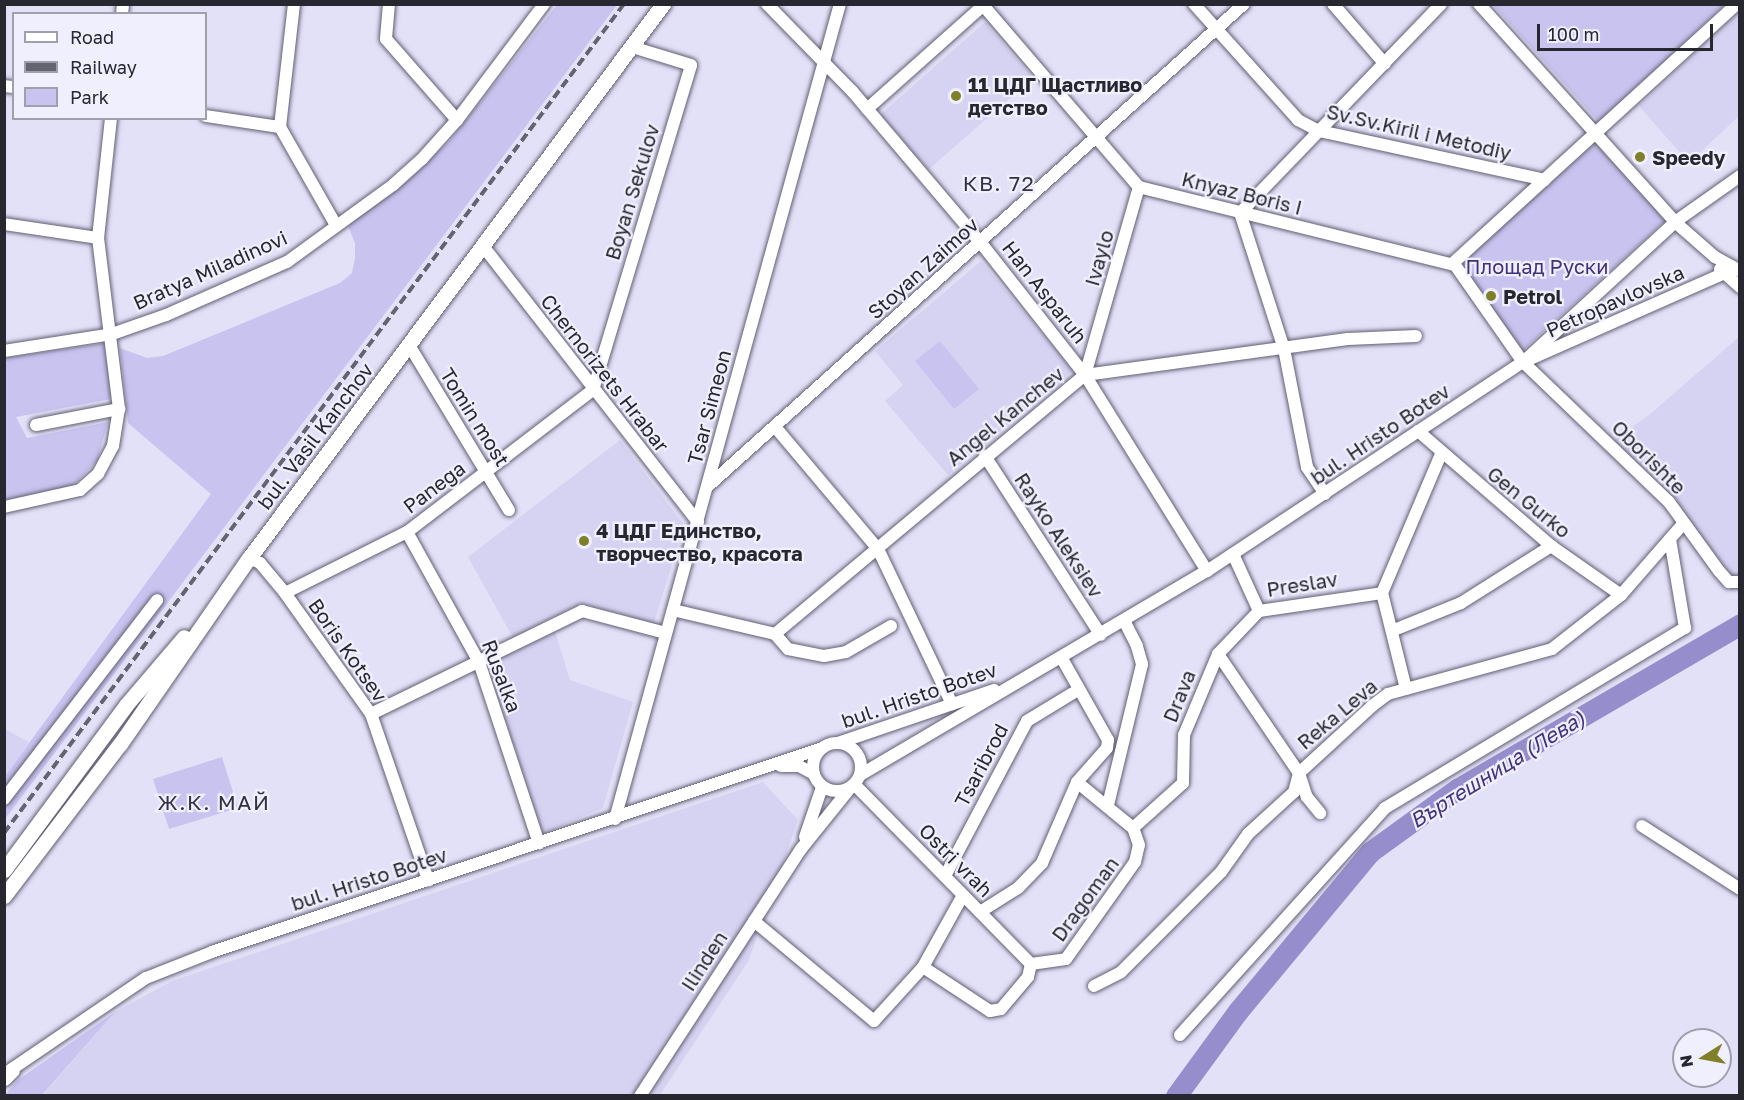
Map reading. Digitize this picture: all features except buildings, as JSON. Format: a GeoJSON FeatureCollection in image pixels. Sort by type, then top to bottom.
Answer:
{"type":"FeatureCollection","features":[{"type":"Feature","properties":{"kind":"main road","name":"bul. Vasil Kanchov"},"geometry":{"type":"LineString","coordinates":[[4,896],[120,744],[248,560],[663,4]]}},
{"type":"Feature","properties":{"kind":"main road"},"geometry":{"type":"LineString","coordinates":[[4,870],[126,705],[248,560]]}},
{"type":"Feature","properties":{"kind":"street"},"geometry":{"type":"LineString","coordinates":[[294,4],[280,128],[336,225]]}},
{"type":"Feature","properties":{"kind":"street"},"geometry":{"type":"LineString","coordinates":[[389,4],[386,39],[458,120]]}},
{"type":"Feature","properties":{"kind":"street","name":"Bratya Miladinovi"},"geometry":{"type":"LineString","coordinates":[[4,351],[112,334],[166,315],[287,262],[393,185],[458,120],[544,4]]}},
{"type":"Feature","properties":{"kind":"street","name":"Han Asparuh"},"geometry":{"type":"LineString","coordinates":[[767,4],[867,109],[981,243],[1085,375],[1207,571]]}},
{"type":"Feature","properties":{"kind":"street","name":"Tsar Simeon"},"geometry":{"type":"LineString","coordinates":[[615,819],[698,522],[822,61],[840,4]]}},
{"type":"Feature","properties":{"kind":"street","name":"Sv.Sv.Kiril i Metodiy"},"geometry":{"type":"LineString","coordinates":[[1194,4],[1298,120],[1319,131],[1545,180]]}},
{"type":"Feature","properties":{"kind":"street","name":"Stoyan Zaimov"},"geometry":{"type":"LineString","coordinates":[[707,487],[776,428],[1244,4]]}},
{"type":"Feature","properties":{"kind":"street"},"geometry":{"type":"LineString","coordinates":[[1333,4],[1385,64]]}},
{"type":"Feature","properties":{"kind":"street"},"geometry":{"type":"LineString","coordinates":[[1325,494],[1307,467],[1284,349],[1240,213],[1441,4]]}},
{"type":"Feature","properties":{"kind":"street"},"geometry":{"type":"LineString","coordinates":[[1479,4],[1675,222],[1715,257],[1734,269],[1740,288]]}},
{"type":"Feature","properties":{"kind":"street"},"geometry":{"type":"LineString","coordinates":[[1523,362],[1452,264],[1737,4]]}},
{"type":"Feature","properties":{"kind":"street"},"geometry":{"type":"LineString","coordinates":[[867,109],[983,5],[1139,187]]}},
{"type":"Feature","properties":{"kind":"street","name":"Boyan Sekulov"},"geometry":{"type":"LineString","coordinates":[[593,390],[691,65],[632,47]]}},
{"type":"Feature","properties":{"kind":"street"},"geometry":{"type":"LineString","coordinates":[[207,116],[280,128]]}},
{"type":"Feature","properties":{"kind":"street"},"geometry":{"type":"LineString","coordinates":[[4,507],[80,490],[98,474],[113,446],[119,409],[112,334],[98,238],[111,120]]}},
{"type":"Feature","properties":{"kind":"street","name":"bul. Hristo Botev"},"geometry":{"type":"LineString","coordinates":[[855,782],[1013,684],[1101,635],[1207,571],[1523,362],[1675,222],[1740,176]]}},
{"type":"Feature","properties":{"kind":"street","name":"Knyaz Boris I"},"geometry":{"type":"LineString","coordinates":[[1139,187],[1452,264]]}},
{"type":"Feature","properties":{"kind":"street","name":"Ivaylo"},"geometry":{"type":"LineString","coordinates":[[1085,375],[1139,187]]}},
{"type":"Feature","properties":{"kind":"street"},"geometry":{"type":"LineString","coordinates":[[4,224],[98,238]]}},
{"type":"Feature","properties":{"kind":"street","name":"Chernorizets Hrabar"},"geometry":{"type":"LineString","coordinates":[[483,246],[698,522]]}},
{"type":"Feature","properties":{"kind":"street","name":"Petropavlovska"},"geometry":{"type":"LineString","coordinates":[[1523,362],[1734,269]]}},
{"type":"Feature","properties":{"kind":"street","name":"Angel Kanchev"},"geometry":{"type":"LineString","coordinates":[[775,634],[985,456],[1085,375],[1348,339],[1416,336]]}},
{"type":"Feature","properties":{"kind":"street","name":"Tomin most"},"geometry":{"type":"LineString","coordinates":[[409,345],[509,510]]}},
{"type":"Feature","properties":{"kind":"street","name":"Oborishte"},"geometry":{"type":"LineString","coordinates":[[1523,362],[1670,502],[1683,524],[1729,582],[1740,582]]}},
{"type":"Feature","properties":{"kind":"street","name":"Panega"},"geometry":{"type":"LineString","coordinates":[[285,593],[407,532],[593,390]]}},
{"type":"Feature","properties":{"kind":"street"},"geometry":{"type":"LineString","coordinates":[[36,424],[119,409]]}},
{"type":"Feature","properties":{"kind":"street"},"geometry":{"type":"LineString","coordinates":[[776,428],[878,549],[952,704]]}},
{"type":"Feature","properties":{"kind":"street","name":"Gen Gurko"},"geometry":{"type":"LineString","coordinates":[[1418,431],[1441,454],[1551,546],[1621,595]]}},
{"type":"Feature","properties":{"kind":"street"},"geometry":{"type":"LineString","coordinates":[[1406,689],[1394,630],[1382,593],[1441,454]]}},
{"type":"Feature","properties":{"kind":"street","name":"Rayko Aleksiev"},"geometry":{"type":"LineString","coordinates":[[985,456],[1101,635]]}},
{"type":"Feature","properties":{"kind":"street","name":"Reka Leva"},"geometry":{"type":"LineString","coordinates":[[1094,986],[1121,972],[1221,872],[1248,834],[1294,792],[1299,773],[1372,706],[1388,694],[1552,649],[1621,595],[1683,524]]}},
{"type":"Feature","properties":{"kind":"street","name":"Rusalka"},"geometry":{"type":"LineString","coordinates":[[407,532],[479,662],[539,843]]}},
{"type":"Feature","properties":{"kind":"street"},"geometry":{"type":"LineString","coordinates":[[1180,1035],[1385,808],[1685,628],[1670,538]]}},
{"type":"Feature","properties":{"kind":"street"},"geometry":{"type":"LineString","coordinates":[[1394,630],[1461,603],[1551,546]]}},
{"type":"Feature","properties":{"kind":"street","name":"Preslav"},"geometry":{"type":"LineString","coordinates":[[1233,554],[1243,583],[1259,611],[1382,593]]}},
{"type":"Feature","properties":{"kind":"street","name":"Boris Kotsev"},"geometry":{"type":"LineString","coordinates":[[248,560],[260,563],[285,593],[371,714],[428,880]]}},
{"type":"Feature","properties":{"kind":"street"},"geometry":{"type":"LineString","coordinates":[[4,799],[158,600]]}},
{"type":"Feature","properties":{"kind":"street"},"geometry":{"type":"LineString","coordinates":[[673,610],[775,634],[788,649],[824,656],[846,652],[891,626]]}},
{"type":"Feature","properties":{"kind":"street"},"geometry":{"type":"LineString","coordinates":[[371,714],[582,611],[666,633]]}},
{"type":"Feature","properties":{"kind":"street","name":"Drava"},"geometry":{"type":"LineString","coordinates":[[1133,828],[1183,783],[1184,735],[1218,654],[1259,611]]}},
{"type":"Feature","properties":{"kind":"street"},"geometry":{"type":"LineString","coordinates":[[1108,805],[1142,664],[1137,646],[1124,621]]}},
{"type":"Feature","properties":{"kind":"street"},"geometry":{"type":"LineString","coordinates":[[1218,654],[1299,773],[1307,797],[1320,813]]}},
{"type":"Feature","properties":{"kind":"street"},"geometry":{"type":"LineString","coordinates":[[980,912],[1018,888],[1042,864],[1077,782],[1107,748],[1108,740],[1061,657]]}},
{"type":"Feature","properties":{"kind":"street","name":"bul. Hristo Botev"},"geometry":{"type":"LineString","coordinates":[[838,743],[1013,684]]}},
{"type":"Feature","properties":{"kind":"street","name":"Tsaribrod"},"geometry":{"type":"LineString","coordinates":[[945,876],[1027,721],[1073,693]]}},
{"type":"Feature","properties":{"kind":"street"},"geometry":{"type":"LineString","coordinates":[[838,743],[857,753],[855,782],[837,791],[822,787],[813,774],[814,760],[822,748],[838,743]]}},
{"type":"Feature","properties":{"kind":"street","name":"bul. Hristo Botev"},"geometry":{"type":"LineString","coordinates":[[7,1074],[146,978],[212,952],[822,748]]}},
{"type":"Feature","properties":{"kind":"street","name":"bul. Hristo Botev"},"geometry":{"type":"LineString","coordinates":[[768,767],[799,766],[813,774]]}},
{"type":"Feature","properties":{"kind":"street","name":"Ilinden"},"geometry":{"type":"LineString","coordinates":[[640,1095],[801,849],[855,782]]}},
{"type":"Feature","properties":{"kind":"street","name":"Ostri vrah"},"geometry":{"type":"LineString","coordinates":[[855,782],[1031,964]]}},
{"type":"Feature","properties":{"kind":"street"},"geometry":{"type":"LineString","coordinates":[[1077,782],[1108,805],[1133,828]]}},
{"type":"Feature","properties":{"kind":"street","name":"Ilinden"},"geometry":{"type":"LineString","coordinates":[[801,849],[822,787]]}},
{"type":"Feature","properties":{"kind":"street"},"geometry":{"type":"LineString","coordinates":[[1642,826],[1739,888]]}},
{"type":"Feature","properties":{"kind":"street","name":"Dragoman"},"geometry":{"type":"LineString","coordinates":[[1031,964],[1066,959],[1104,910],[1135,862],[1139,845],[1133,828]]}},
{"type":"Feature","properties":{"kind":"street"},"geometry":{"type":"LineString","coordinates":[[754,921],[874,1021],[924,967],[963,895]]}},
{"type":"Feature","properties":{"kind":"street"},"geometry":{"type":"LineString","coordinates":[[924,967],[990,1011],[1001,1009],[1028,977],[1031,964]]}},
{"type":"Feature","properties":{"kind":"shaded area"},"geometry":{"type":"Polygon","coordinates":[[[1739,12],[1739,116],[1689,163],[1639,106],[1739,12]]]}},
{"type":"Feature","properties":{"kind":"shaded area","name":"11 ЦДГ Щастливо детство"},"geometry":{"type":"Polygon","coordinates":[[[985,22],[1033,78],[928,170],[880,115],[985,22]]]}},
{"type":"Feature","properties":{"kind":"shaded area"},"geometry":{"type":"Polygon","coordinates":[[[981,261],[1073,370],[948,475],[885,401],[903,385],[875,351],[981,261]]]}},
{"type":"Feature","properties":{"kind":"shaded area"},"geometry":{"type":"Polygon","coordinates":[[[1739,337],[1739,582],[1729,582],[1683,524],[1610,443],[1649,415],[1739,337]]]}},
{"type":"Feature","properties":{"kind":"shaded area","name":"4 ЦДГ Единство, творчество, красота"},"geometry":{"type":"Polygon","coordinates":[[[620,440],[684,525],[654,623],[580,603],[513,638],[468,557],[620,440]]]}},
{"type":"Feature","properties":{"kind":"shaded area"},"geometry":{"type":"Polygon","coordinates":[[[555,631],[570,680],[633,702],[603,808],[548,831],[541,829],[487,665],[555,631]]]}},
{"type":"Feature","properties":{"kind":"shaded area"},"geometry":{"type":"Polygon","coordinates":[[[5,729],[29,742],[5,776],[5,729]]]}},
{"type":"Feature","properties":{"kind":"shaded area"},"geometry":{"type":"Polygon","coordinates":[[[763,782],[798,820],[749,960],[660,1095],[42,1096],[115,1012],[172,981],[763,782]]]}},
{"type":"Feature","properties":{"kind":"green space"},"geometry":{"type":"Polygon","coordinates":[[[1725,4],[1600,123],[1493,5],[1725,4]]]}},
{"type":"Feature","properties":{"kind":"green space"},"geometry":{"type":"Polygon","coordinates":[[[557,5],[617,5],[5,819],[5,776],[211,494],[128,423],[120,348],[147,358],[163,356],[340,283],[352,273],[355,258],[355,243],[348,226],[447,144],[557,5]]]}},
{"type":"Feature","properties":{"kind":"green space","name":"Площад Руски"},"geometry":{"type":"Polygon","coordinates":[[[1596,142],[1666,220],[1522,351],[1460,264],[1596,142]]]}},
{"type":"Feature","properties":{"kind":"green space"},"geometry":{"type":"Polygon","coordinates":[[[940,341],[979,389],[954,409],[915,361],[940,341]]]}},
{"type":"Feature","properties":{"kind":"green space"},"geometry":{"type":"Polygon","coordinates":[[[106,343],[111,399],[16,417],[27,438],[108,422],[97,461],[72,486],[5,501],[5,358],[106,343]]]}},
{"type":"Feature","properties":{"kind":"green space"},"geometry":{"type":"Polygon","coordinates":[[[222,757],[238,808],[169,829],[153,779],[222,757]]]}},
{"type":"Feature","properties":{"kind":"green space"},"geometry":{"type":"Polygon","coordinates":[[[115,1012],[42,1095],[5,1095],[18,1080],[115,1012]]]}},
{"type":"Feature","properties":{"kind":"waterway","name":"Въртешница (Лева)"},"geometry":{"type":"LineString","coordinates":[[1176,1096],[1238,1011],[1370,852],[1457,789],[1740,624]]}},
{"type":"Feature","properties":{"kind":"railway"},"geometry":{"type":"LineString","coordinates":[[4,833],[624,4]]}},
{"type":"Feature","properties":{"kind":"place","name":"11 ЦДГ Щастливо детство"},"geometry":{"type":"Point","coordinates":[956,96]}},
{"type":"Feature","properties":{"kind":"place","name":"Speedy"},"geometry":{"type":"Point","coordinates":[1640,157]}},
{"type":"Feature","properties":{"kind":"place","name":"Petrol"},"geometry":{"type":"Point","coordinates":[1491,296]}},
{"type":"Feature","properties":{"kind":"place","name":"4 ЦДГ Единство, творчество, красота"},"geometry":{"type":"Point","coordinates":[584,541]}},
{"type":"Feature","properties":{"kind":"district","name":"КВ. 72"},"geometry":{"type":"Point","coordinates":[999,183]}},
{"type":"Feature","properties":{"kind":"district","name":"Ж.К. МАЙ"},"geometry":{"type":"Point","coordinates":[214,802]}}]}
